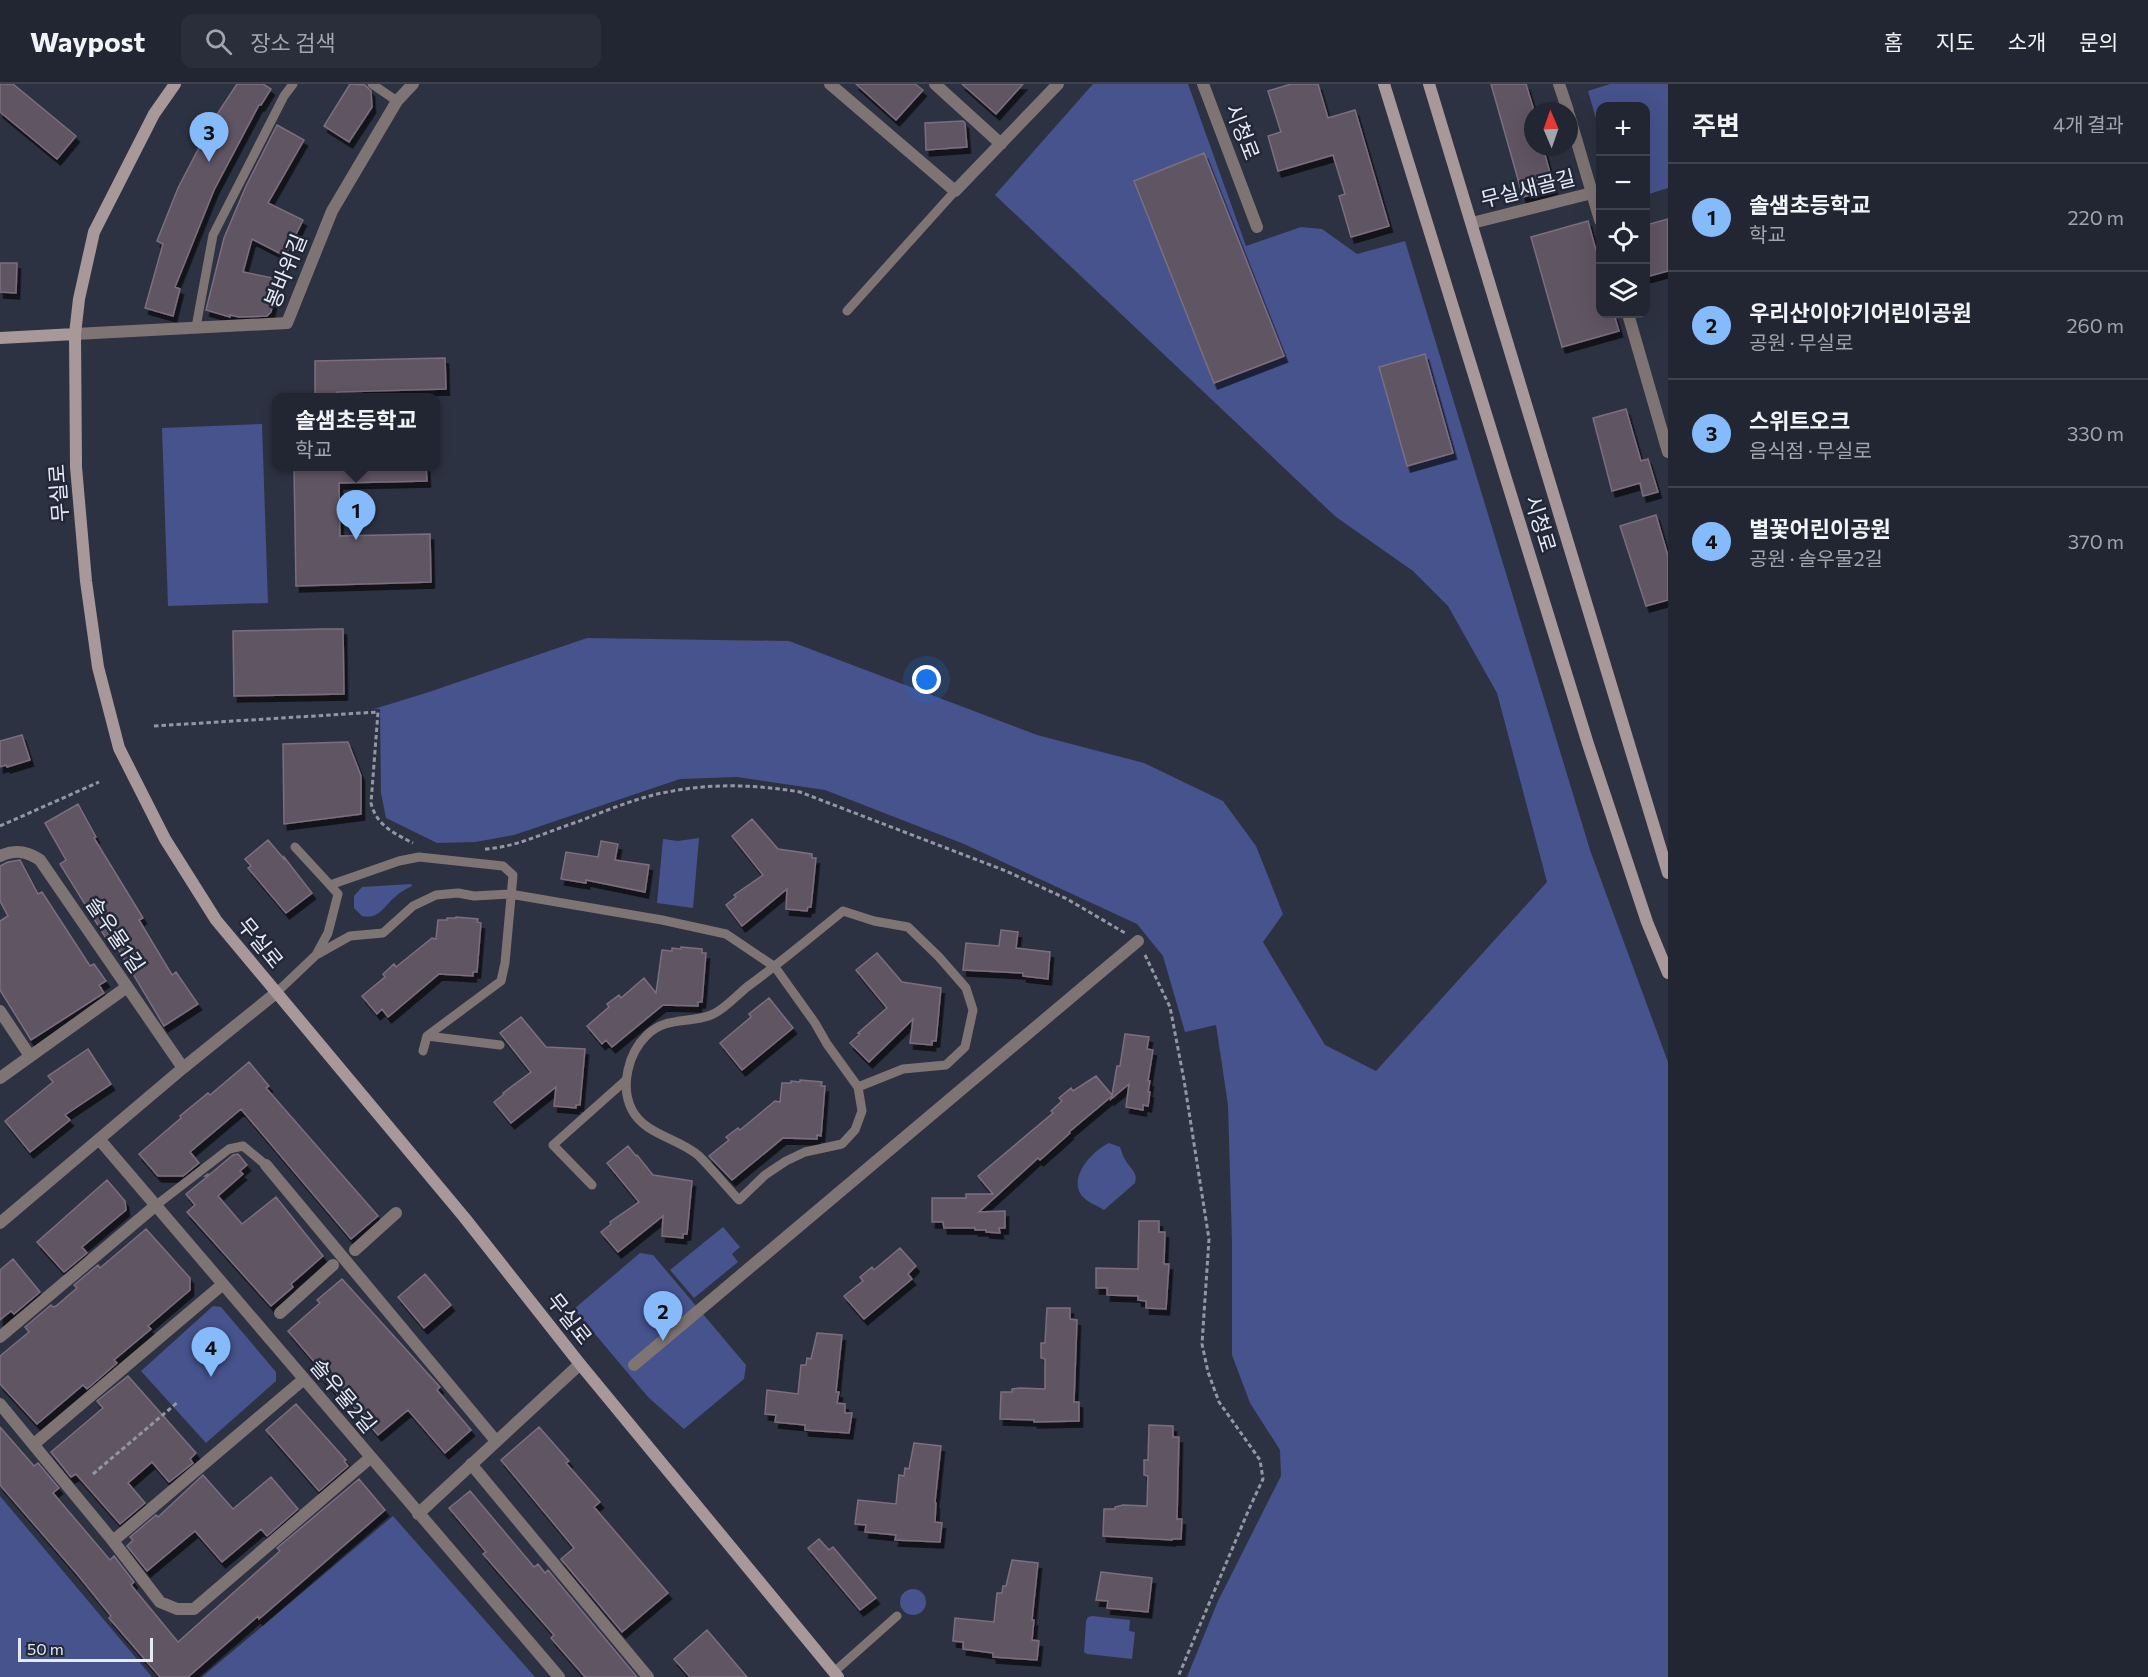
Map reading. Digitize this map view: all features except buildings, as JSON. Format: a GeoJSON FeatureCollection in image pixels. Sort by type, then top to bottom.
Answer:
{"type":"FeatureCollection","features":[{"type":"Feature","properties":{"kind":"street","name":"무실로"},"geometry":{"type":"LineString","coordinates":[[175,84],[154,114],[94,232],[79,299],[75,334],[76,467],[86,581],[98,667],[118,748],[165,839],[216,920],[464,1217],[580,1364],[833,1675]]}},
{"type":"Feature","properties":{"kind":"street","name":"봉바위길"},"geometry":{"type":"LineString","coordinates":[[75,334],[287,323],[332,211],[397,101],[413,84]]}},
{"type":"Feature","properties":{"kind":"street"},"geometry":{"type":"LineString","coordinates":[[830,84],[955,191],[1058,84]]}},
{"type":"Feature","properties":{"kind":"street"},"geometry":{"type":"LineString","coordinates":[[935,84],[1000,144]]}},
{"type":"Feature","properties":{"kind":"street","name":"시청로"},"geometry":{"type":"LineString","coordinates":[[1203,84],[1257,227]]}},
{"type":"Feature","properties":{"kind":"street","name":"시청로"},"geometry":{"type":"LineString","coordinates":[[1384,84],[1588,744],[1647,922],[1668,973]]}},
{"type":"Feature","properties":{"kind":"street","name":"시청로"},"geometry":{"type":"LineString","coordinates":[[1429,84],[1668,873]]}},
{"type":"Feature","properties":{"kind":"street"},"geometry":{"type":"LineString","coordinates":[[1560,84],[1565,102]]}},
{"type":"Feature","properties":{"kind":"street","name":"무실새골길"},"geometry":{"type":"LineString","coordinates":[[1578,146],[1597,210]]}},
{"type":"Feature","properties":{"kind":"street","name":"무실새골길"},"geometry":{"type":"LineString","coordinates":[[1472,223],[1592,193]]}},
{"type":"Feature","properties":{"kind":"street"},"geometry":{"type":"LineString","coordinates":[[1629,318],[1668,452]]}},
{"type":"Feature","properties":{"kind":"street"},"geometry":{"type":"LineString","coordinates":[[0,338],[75,334]]}},
{"type":"Feature","properties":{"kind":"street","name":"솔우물1길"},"geometry":{"type":"LineString","coordinates":[[0,856],[10,851],[21,852],[33,855],[40,860],[183,1068]]}},
{"type":"Feature","properties":{"kind":"street"},"geometry":{"type":"LineString","coordinates":[[634,1365],[1138,941]]}},
{"type":"Feature","properties":{"kind":"street"},"geometry":{"type":"LineString","coordinates":[[0,1078],[127,987]]}},
{"type":"Feature","properties":{"kind":"street"},"geometry":{"type":"LineString","coordinates":[[0,1223],[183,1068],[276,993]]}},
{"type":"Feature","properties":{"kind":"street"},"geometry":{"type":"LineString","coordinates":[[0,1011],[30,1056]]}},
{"type":"Feature","properties":{"kind":"street","name":"솔우물2길"},"geometry":{"type":"LineString","coordinates":[[99,1139],[559,1677]]}},
{"type":"Feature","properties":{"kind":"street"},"geometry":{"type":"LineString","coordinates":[[266,1165],[496,1441]]}},
{"type":"Feature","properties":{"kind":"street"},"geometry":{"type":"LineString","coordinates":[[0,1337],[155,1206]]}},
{"type":"Feature","properties":{"kind":"street"},"geometry":{"type":"LineString","coordinates":[[355,1250],[396,1213]]}},
{"type":"Feature","properties":{"kind":"street"},"geometry":{"type":"LineString","coordinates":[[280,1313],[333,1264]]}},
{"type":"Feature","properties":{"kind":"street"},"geometry":{"type":"LineString","coordinates":[[34,1444],[223,1284]]}},
{"type":"Feature","properties":{"kind":"street"},"geometry":{"type":"LineString","coordinates":[[418,1514],[580,1364]]}},
{"type":"Feature","properties":{"kind":"street"},"geometry":{"type":"LineString","coordinates":[[113,1541],[304,1379]]}},
{"type":"Feature","properties":{"kind":"street"},"geometry":{"type":"LineString","coordinates":[[0,1404],[160,1602],[177,1609],[194,1609],[370,1458]]}},
{"type":"Feature","properties":{"kind":"street"},"geometry":{"type":"LineString","coordinates":[[471,1464],[648,1677]]}},
{"type":"Feature","properties":{"kind":"lane"},"geometry":{"type":"LineString","coordinates":[[196,327],[213,235],[284,96],[293,84]]}},
{"type":"Feature","properties":{"kind":"lane"},"geometry":{"type":"LineString","coordinates":[[372,84],[397,101]]}},
{"type":"Feature","properties":{"kind":"lane"},"geometry":{"type":"LineString","coordinates":[[847,311],[955,191]]}},
{"type":"Feature","properties":{"kind":"lane"},"geometry":{"type":"LineString","coordinates":[[295,847],[338,894],[328,933],[316,955]]}},
{"type":"Feature","properties":{"kind":"lane"},"geometry":{"type":"LineString","coordinates":[[330,885],[399,861],[419,857],[503,867],[513,875],[506,963],[501,981],[427,1036],[423,1051]]}},
{"type":"Feature","properties":{"kind":"lane"},"geometry":{"type":"LineString","coordinates":[[276,993],[316,955],[350,936],[383,933],[413,906],[436,895],[510,894],[662,920],[726,934],[776,967],[836,1058],[858,1087],[862,1111],[855,1130],[843,1144],[805,1152],[786,1161],[765,1175],[739,1200],[698,1155],[674,1140],[656,1133],[633,1112],[627,1098],[626,1080],[635,1049],[660,1025],[712,1014],[776,967],[843,911],[874,921],[908,927],[966,988],[973,1010],[968,1042],[946,1065],[903,1069],[858,1087]]}},
{"type":"Feature","properties":{"kind":"lane"},"geometry":{"type":"LineString","coordinates":[[427,1036],[500,1045]]}},
{"type":"Feature","properties":{"kind":"lane"},"geometry":{"type":"LineString","coordinates":[[592,1185],[553,1145],[626,1080]]}},
{"type":"Feature","properties":{"kind":"lane"},"geometry":{"type":"LineString","coordinates":[[155,1206],[229,1149],[243,1146],[266,1165]]}},
{"type":"Feature","properties":{"kind":"lane"},"geometry":{"type":"LineString","coordinates":[[833,1675],[897,1617]]}},
{"type":"Feature","properties":{"kind":"path"},"geometry":{"type":"LineString","coordinates":[[154,726],[378,712],[371,803],[373,814],[393,834],[417,845]]}},
{"type":"Feature","properties":{"kind":"path"},"geometry":{"type":"LineString","coordinates":[[0,826],[99,782]]}},
{"type":"Feature","properties":{"kind":"path"},"geometry":{"type":"LineString","coordinates":[[481,850],[512,845],[641,799],[672,791],[711,787],[766,787],[800,792],[1006,872],[1067,899],[1138,941],[1170,1007],[1184,1080],[1209,1239],[1203,1344],[1208,1372],[1219,1401],[1260,1460],[1263,1479],[1178,1677]]}},
{"type":"Feature","properties":{"kind":"path"},"geometry":{"type":"LineString","coordinates":[[93,1474],[178,1402]]}},
{"type":"Feature","properties":{"kind":"shaded area"},"geometry":{"type":"Polygon","coordinates":[[[1093,84],[1188,84],[1246,246],[1301,227],[1322,229],[1357,254],[1405,241],[1590,850],[1668,1062],[1668,1677],[1187,1677],[1218,1601],[1281,1476],[1280,1450],[1250,1403],[1232,1355],[1232,1242],[1228,1105],[1216,1025],[1185,1032],[1163,956],[1137,924],[964,844],[825,790],[737,777],[680,779],[514,835],[475,842],[437,843],[386,818],[381,793],[380,709],[374,709],[587,638],[789,641],[1037,735],[1144,763],[1223,801],[1256,846],[1283,914],[1263,942],[1325,1045],[1376,1071],[1547,882],[1497,693],[1448,606],[1413,571],[1336,517],[995,195],[1093,84]]]}},
{"type":"Feature","properties":{"kind":"shaded area"},"geometry":{"type":"Polygon","coordinates":[[[1610,84],[1668,84],[1668,188],[1650,194],[1650,102],[1596,102],[1596,118],[1588,91],[1610,84]]]}},
{"type":"Feature","properties":{"kind":"shaded area"},"geometry":{"type":"Polygon","coordinates":[[[262,424],[268,603],[168,606],[162,428],[262,424]]]}},
{"type":"Feature","properties":{"kind":"shaded area"},"geometry":{"type":"Polygon","coordinates":[[[699,838],[693,908],[657,903],[663,839],[678,841],[699,838]]]}},
{"type":"Feature","properties":{"kind":"shaded area"},"geometry":{"type":"Polygon","coordinates":[[[411,884],[412,886],[373,916],[362,916],[354,908],[354,896],[362,887],[411,884]]]}},
{"type":"Feature","properties":{"kind":"shaded area"},"geometry":{"type":"Polygon","coordinates":[[[1109,1143],[1120,1147],[1136,1179],[1135,1183],[1104,1210],[1082,1196],[1078,1178],[1091,1157],[1109,1143]]]}},
{"type":"Feature","properties":{"kind":"shaded area"},"geometry":{"type":"Polygon","coordinates":[[[723,1227],[740,1247],[732,1254],[738,1262],[694,1298],[670,1270],[723,1227]]]}},
{"type":"Feature","properties":{"kind":"shaded area"},"geometry":{"type":"Polygon","coordinates":[[[640,1253],[653,1255],[746,1365],[744,1379],[684,1429],[648,1397],[574,1309],[640,1253]]]}},
{"type":"Feature","properties":{"kind":"shaded area"},"geometry":{"type":"Polygon","coordinates":[[[213,1306],[221,1307],[276,1372],[276,1381],[206,1443],[141,1371],[213,1306]]]}},
{"type":"Feature","properties":{"kind":"shaded area"},"geometry":{"type":"Polygon","coordinates":[[[0,1496],[152,1677],[0,1677],[0,1496]]]}},
{"type":"Feature","properties":{"kind":"shaded area"},"geometry":{"type":"Polygon","coordinates":[[[393,1516],[535,1677],[202,1677],[393,1516]]]}},
{"type":"Feature","properties":{"kind":"shaded area"},"geometry":{"type":"Polygon","coordinates":[[[913,1589],[922,1593],[926,1602],[922,1611],[913,1615],[904,1611],[900,1602],[904,1593],[913,1589]]]}},
{"type":"Feature","properties":{"kind":"shaded area"},"geometry":{"type":"Polygon","coordinates":[[[1092,1616],[1130,1620],[1129,1631],[1135,1632],[1132,1659],[1084,1652],[1086,1621],[1092,1616]]]}},
{"type":"Feature","properties":{"kind":"place","name":"스위트오크"},"geometry":{"type":"Point","coordinates":[209,162]}},
{"type":"Feature","properties":{"kind":"place","name":"솔샘초등학교"},"geometry":{"type":"Point","coordinates":[356,540]}},
{"type":"Feature","properties":{"kind":"place","name":"우리산이야기어린이공원"},"geometry":{"type":"Point","coordinates":[663,1341]}},
{"type":"Feature","properties":{"kind":"place","name":"별꽃어린이공원"},"geometry":{"type":"Point","coordinates":[211,1377]}}]}
